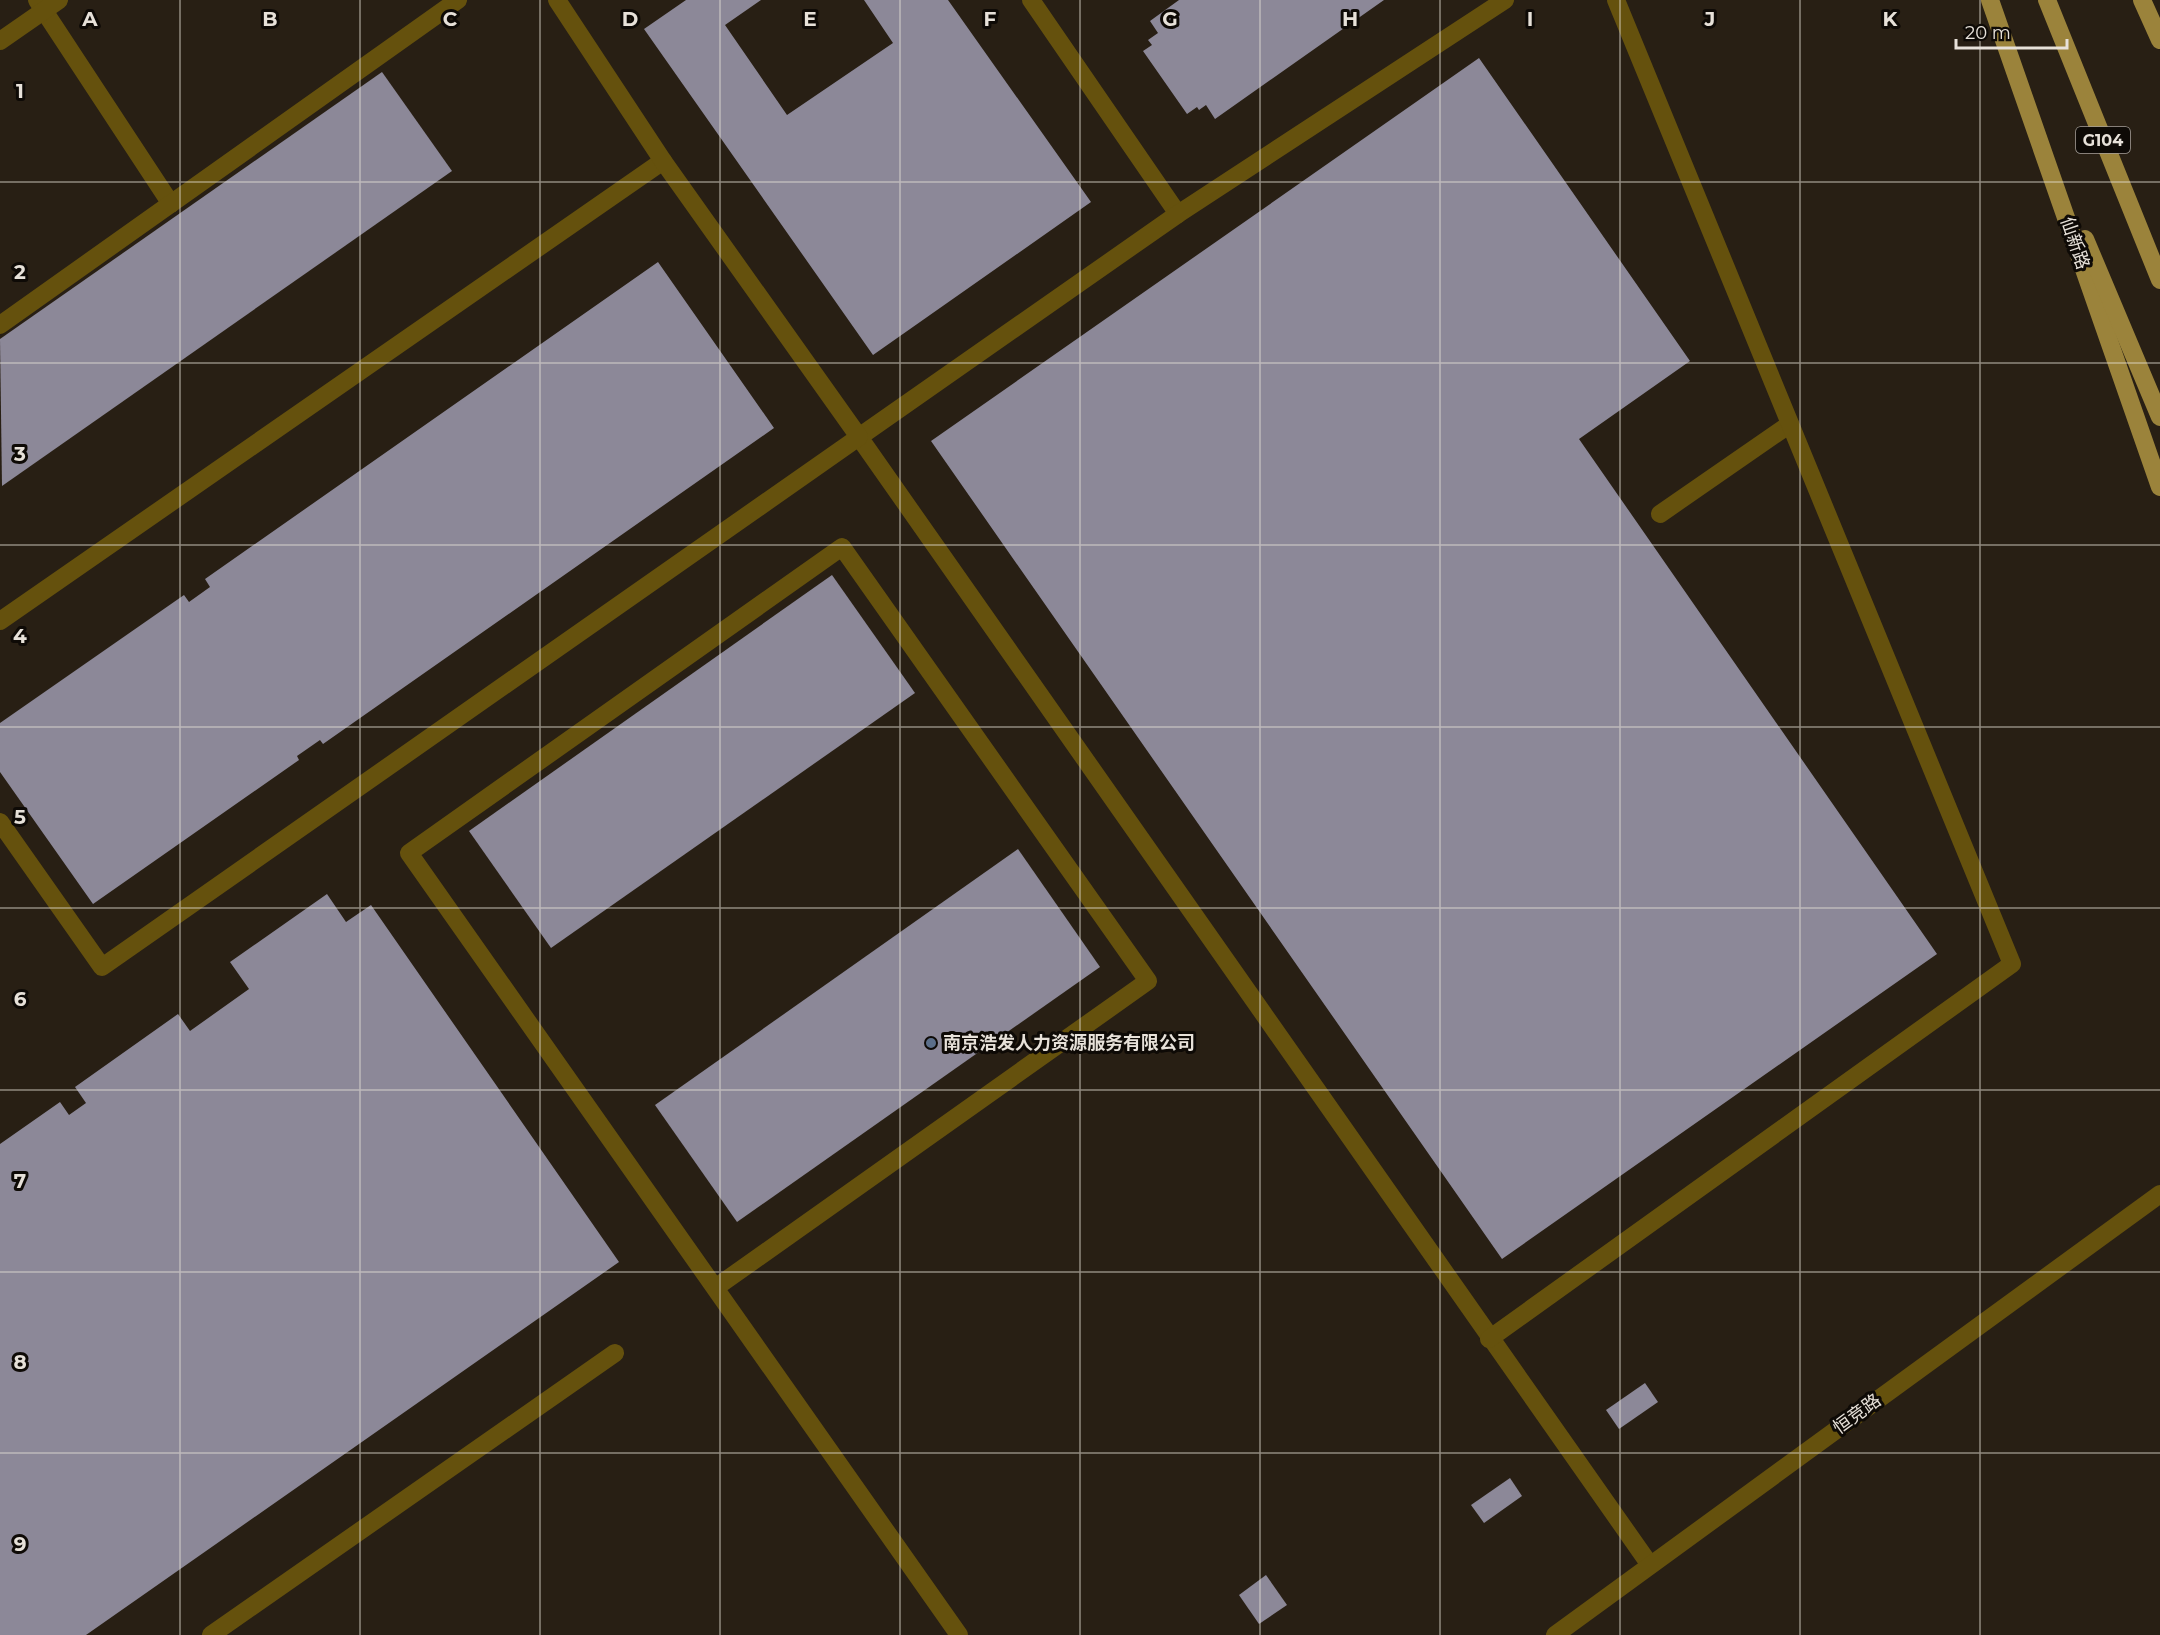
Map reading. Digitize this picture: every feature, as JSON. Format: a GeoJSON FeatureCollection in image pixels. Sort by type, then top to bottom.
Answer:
{"type":"FeatureCollection","features":[{"type":"Feature","properties":{"kind":"main road"},"geometry":{"type":"LineString","coordinates":[[1983,0],[2160,417]]}},
{"type":"Feature","properties":{"kind":"main road","name":"仙新路"},"geometry":{"type":"LineString","coordinates":[[1990,0],[2160,487]]}},
{"type":"Feature","properties":{"kind":"main road","name":"G104"},"geometry":{"type":"LineString","coordinates":[[2047,0],[2160,280]]}},
{"type":"Feature","properties":{"kind":"main road"},"geometry":{"type":"LineString","coordinates":[[2142,0],[2160,40]]}},
{"type":"Feature","properties":{"kind":"street"},"geometry":{"type":"LineString","coordinates":[[0,40],[40,5],[59,0]]}},
{"type":"Feature","properties":{"kind":"street"},"geometry":{"type":"LineString","coordinates":[[0,325],[458,0]]}},
{"type":"Feature","properties":{"kind":"street"},"geometry":{"type":"LineString","coordinates":[[556,0],[663,161],[1650,1565]]}},
{"type":"Feature","properties":{"kind":"street"},"geometry":{"type":"LineString","coordinates":[[1031,0],[1178,214]]}},
{"type":"Feature","properties":{"kind":"street"},"geometry":{"type":"LineString","coordinates":[[0,822],[102,967],[1178,214],[1505,0]]}},
{"type":"Feature","properties":{"kind":"street"},"geometry":{"type":"LineString","coordinates":[[1489,1339],[2012,964],[1616,0]]}},
{"type":"Feature","properties":{"kind":"street"},"geometry":{"type":"LineString","coordinates":[[40,5],[171,204]]}},
{"type":"Feature","properties":{"kind":"street"},"geometry":{"type":"LineString","coordinates":[[0,621],[663,161]]}},
{"type":"Feature","properties":{"kind":"street"},"geometry":{"type":"LineString","coordinates":[[1660,514],[1790,424]]}},
{"type":"Feature","properties":{"kind":"street"},"geometry":{"type":"LineString","coordinates":[[715,1288],[1148,981],[842,547],[409,853],[959,1635]]}},
{"type":"Feature","properties":{"kind":"street","name":"恒竞路"},"geometry":{"type":"LineString","coordinates":[[1555,1635],[2160,1194]]}},
{"type":"Feature","properties":{"kind":"street"},"geometry":{"type":"LineString","coordinates":[[211,1635],[615,1353]]}},
{"type":"Feature","properties":{"kind":"building"},"geometry":{"type":"Polygon","coordinates":[[[686,0],[761,0],[725,25],[787,115],[893,43],[864,0],[948,0],[1091,202],[873,355],[644,29],[686,0]]]}},
{"type":"Feature","properties":{"kind":"building"},"geometry":{"type":"Polygon","coordinates":[[[1179,0],[1384,0],[1215,119],[1206,105],[1199,110],[1197,107],[1187,114],[1143,51],[1152,45],[1148,40],[1158,33],[1150,21],[1179,0]]]}},
{"type":"Feature","properties":{"kind":"building"},"geometry":{"type":"Polygon","coordinates":[[[1479,58],[1690,361],[1579,439],[1937,954],[1502,1259],[931,441],[1479,58]]]}},
{"type":"Feature","properties":{"kind":"building"},"geometry":{"type":"Polygon","coordinates":[[[382,72],[452,171],[2,486],[0,339],[382,72]]]}},
{"type":"Feature","properties":{"kind":"building"},"geometry":{"type":"Polygon","coordinates":[[[658,262],[774,428],[323,744],[320,740],[297,756],[299,760],[93,904],[0,772],[0,723],[184,595],[189,602],[210,587],[205,579],[658,262]]]}},
{"type":"Feature","properties":{"kind":"building"},"geometry":{"type":"Polygon","coordinates":[[[832,575],[915,693],[551,948],[469,831],[832,575]]]}},
{"type":"Feature","properties":{"kind":"building"},"geometry":{"type":"Polygon","coordinates":[[[1018,849],[1100,967],[737,1222],[655,1105],[1018,849]]]}},
{"type":"Feature","properties":{"kind":"building"},"geometry":{"type":"Polygon","coordinates":[[[327,894],[346,922],[371,905],[619,1262],[86,1635],[0,1635],[0,1144],[60,1102],[69,1115],[86,1103],[75,1087],[178,1014],[190,1031],[249,989],[230,962],[327,894]]]}},
{"type":"Feature","properties":{"kind":"building"},"geometry":{"type":"Polygon","coordinates":[[[1645,1383],[1658,1402],[1619,1429],[1606,1410],[1645,1383]]]}},
{"type":"Feature","properties":{"kind":"building"},"geometry":{"type":"Polygon","coordinates":[[[1510,1478],[1522,1496],[1484,1523],[1471,1505],[1510,1478]]]}},
{"type":"Feature","properties":{"kind":"building"},"geometry":{"type":"Polygon","coordinates":[[[1266,1575],[1287,1605],[1259,1624],[1239,1595],[1266,1575]]]}},
{"type":"Feature","properties":{"kind":"place","name":"南京浩发人力资源服务有限公司"},"geometry":{"type":"Point","coordinates":[931,1043]}}]}
